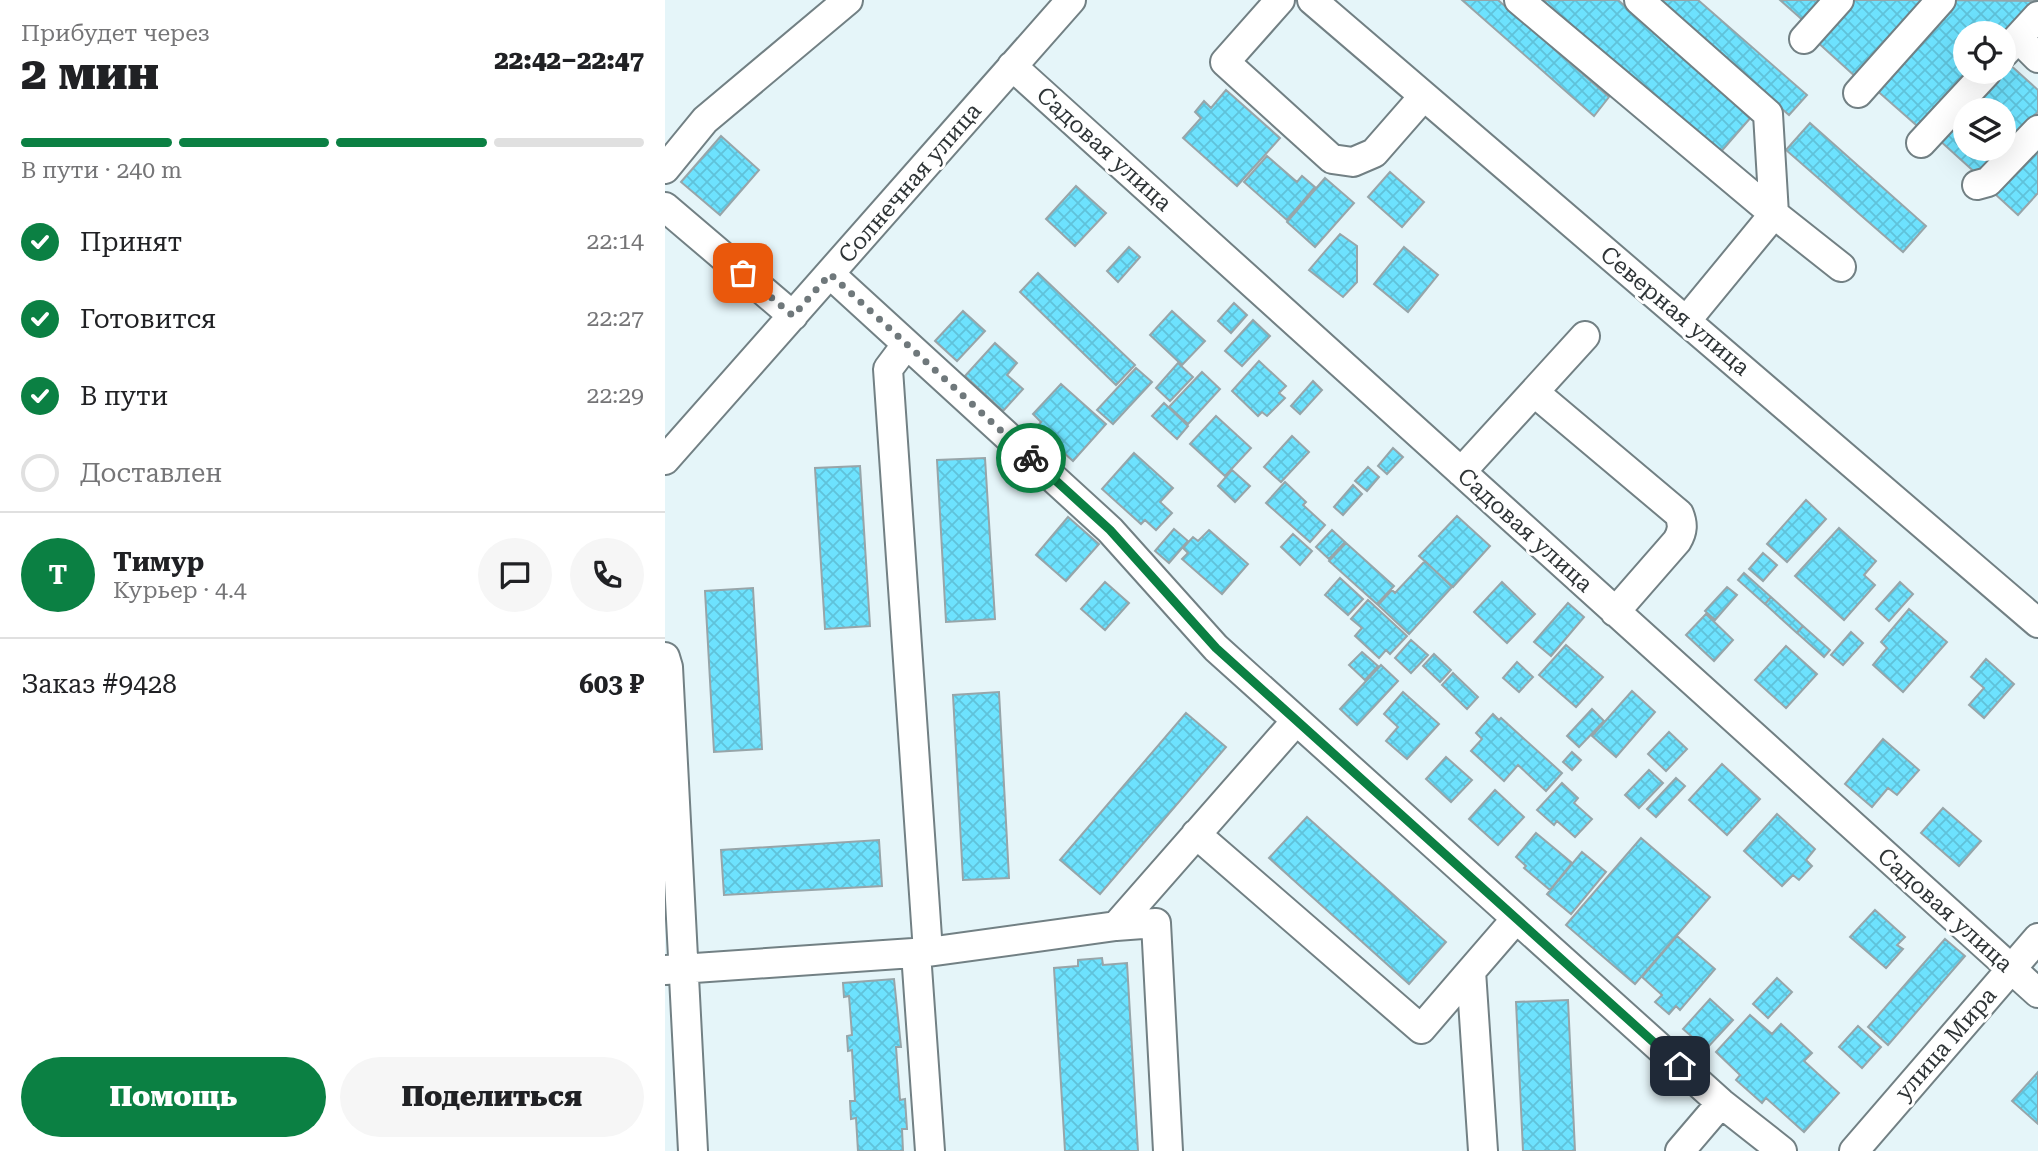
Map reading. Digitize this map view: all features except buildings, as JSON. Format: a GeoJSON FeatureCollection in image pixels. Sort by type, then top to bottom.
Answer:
{"type":"FeatureCollection","features":[{"type":"Feature","properties":{"kind":"street"},"geometry":{"type":"LineString","coordinates":[[665,169],[705,120],[848,0]]}},
{"type":"Feature","properties":{"kind":"street","name":"Солнечная улица"},"geometry":{"type":"LineString","coordinates":[[665,460],[1071,0]]}},
{"type":"Feature","properties":{"kind":"street"},"geometry":{"type":"LineString","coordinates":[[1280,0],[1225,62],[1332,159],[1353,163],[1374,153],[1423,96]]}},
{"type":"Feature","properties":{"kind":"street"},"geometry":{"type":"LineString","coordinates":[[1519,0],[1841,267]]}},
{"type":"Feature","properties":{"kind":"street"},"geometry":{"type":"LineString","coordinates":[[1639,0],[1768,114],[1774,214],[1686,321]]}},
{"type":"Feature","properties":{"kind":"street"},"geometry":{"type":"LineString","coordinates":[[1804,39],[1839,0]]}},
{"type":"Feature","properties":{"kind":"street"},"geometry":{"type":"LineString","coordinates":[[1858,93],[1941,0]]}},
{"type":"Feature","properties":{"kind":"street","name":"Северная улица"},"geometry":{"type":"LineString","coordinates":[[1316,1],[1423,96],[2038,623]]}},
{"type":"Feature","properties":{"kind":"street"},"geometry":{"type":"LineString","coordinates":[[2016,40],[2038,16]]}},
{"type":"Feature","properties":{"kind":"street"},"geometry":{"type":"LineString","coordinates":[[2016,48],[2038,58]]}},
{"type":"Feature","properties":{"kind":"street","name":"Садовая улица"},"geometry":{"type":"LineString","coordinates":[[1012,66],[2038,993]]}},
{"type":"Feature","properties":{"kind":"street"},"geometry":{"type":"LineString","coordinates":[[1921,143],[1976,84]]}},
{"type":"Feature","properties":{"kind":"street"},"geometry":{"type":"LineString","coordinates":[[1977,185],[1988,182],[2038,130]]}},
{"type":"Feature","properties":{"kind":"street"},"geometry":{"type":"LineString","coordinates":[[665,206],[793,316]]}},
{"type":"Feature","properties":{"kind":"street"},"geometry":{"type":"LineString","coordinates":[[830,274],[1110,530],[1216,648],[1721,1103],[1782,1151]]}},
{"type":"Feature","properties":{"kind":"street"},"geometry":{"type":"LineString","coordinates":[[1461,472],[1585,336]]}},
{"type":"Feature","properties":{"kind":"street"},"geometry":{"type":"LineString","coordinates":[[906,345],[888,369],[923,952],[930,1151]]}},
{"type":"Feature","properties":{"kind":"street"},"geometry":{"type":"LineString","coordinates":[[1534,392],[1679,514],[1682,522],[1677,541],[1615,612]]}},
{"type":"Feature","properties":{"kind":"street"},"geometry":{"type":"LineString","coordinates":[[665,657],[668,667],[674,969],[693,1151]]}},
{"type":"Feature","properties":{"kind":"street"},"geometry":{"type":"LineString","coordinates":[[1116,926],[1296,721]]}},
{"type":"Feature","properties":{"kind":"street"},"geometry":{"type":"LineString","coordinates":[[1196,834],[1421,1030],[1475,1027]]}},
{"type":"Feature","properties":{"kind":"street"},"geometry":{"type":"LineString","coordinates":[[1155,883],[1168,1151]]}},
{"type":"Feature","properties":{"kind":"street"},"geometry":{"type":"LineString","coordinates":[[1421,1030],[1515,919]]}},
{"type":"Feature","properties":{"kind":"street"},"geometry":{"type":"LineString","coordinates":[[674,969],[923,952],[1156,923]]}},
{"type":"Feature","properties":{"kind":"street","name":"улица Мира"},"geometry":{"type":"LineString","coordinates":[[1854,1151],[2038,938]]}},
{"type":"Feature","properties":{"kind":"street"},"geometry":{"type":"LineString","coordinates":[[1471,971],[1482,1151]]}},
{"type":"Feature","properties":{"kind":"street"},"geometry":{"type":"LineString","coordinates":[[1680,1151],[1721,1103]]}},
{"type":"Feature","properties":{"kind":"way so far"},"geometry":{"type":"LineString","coordinates":[[743,273],[793,316],[830,274],[1031,458]]}},
{"type":"Feature","properties":{"kind":"route"},"geometry":{"type":"LineString","coordinates":[[1031,458],[1110,530],[1216,648],[1680,1066]]}}]}
